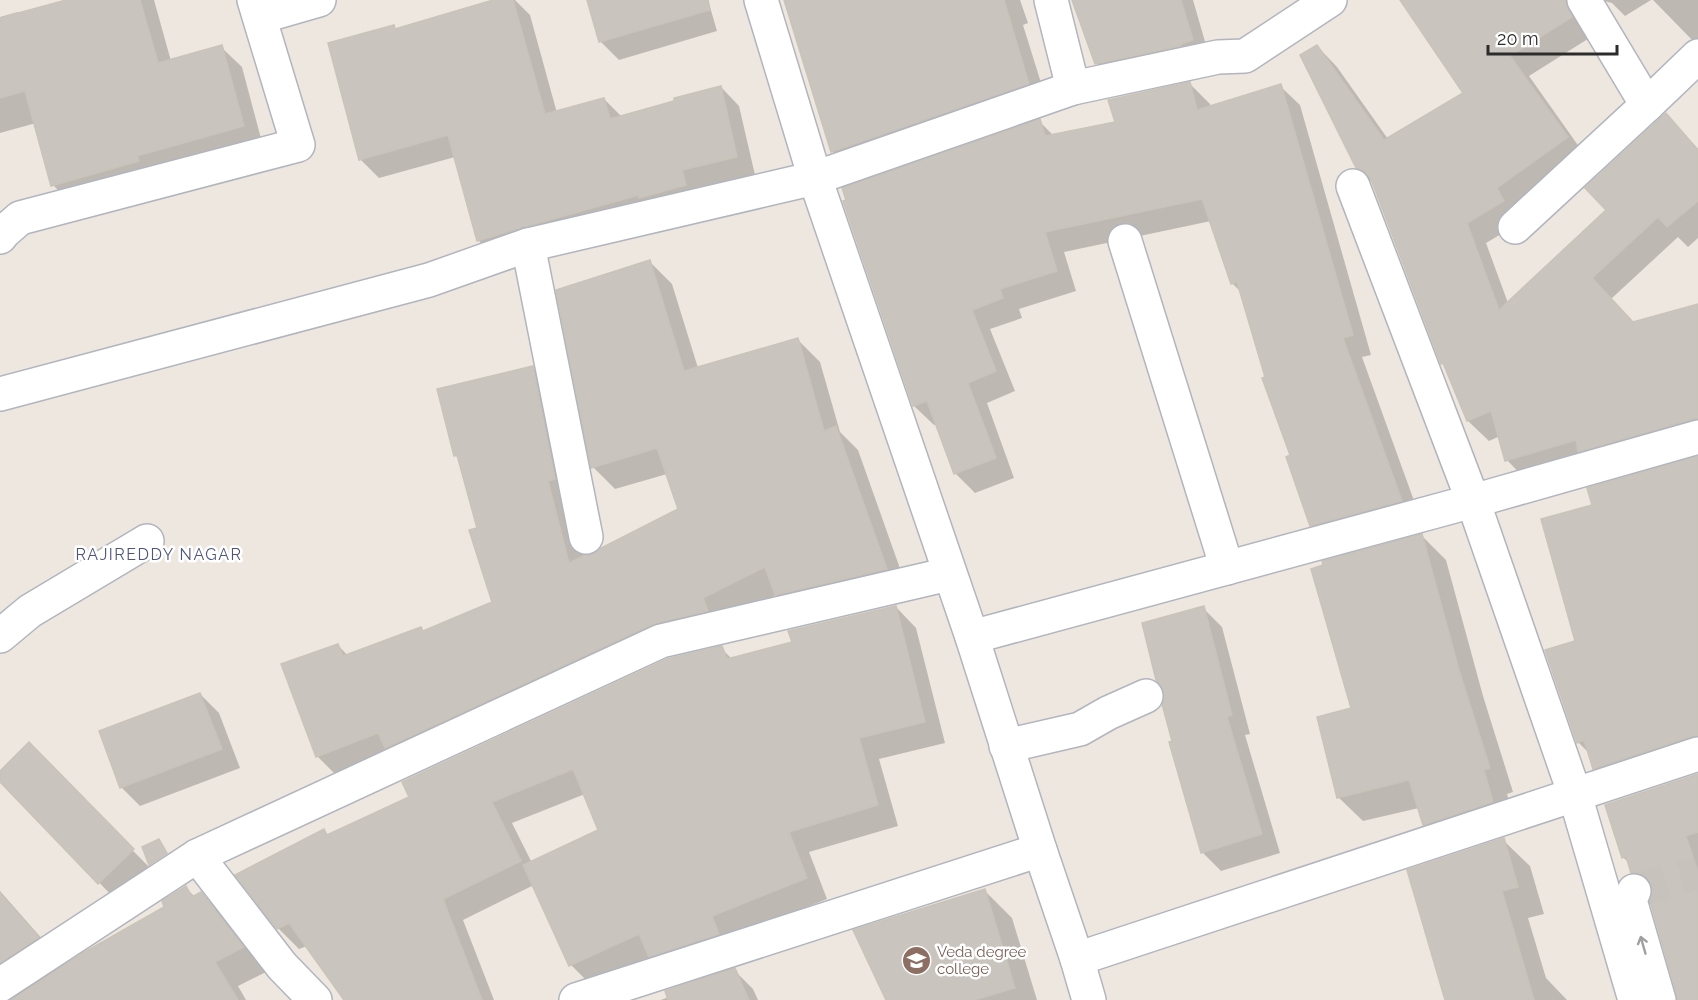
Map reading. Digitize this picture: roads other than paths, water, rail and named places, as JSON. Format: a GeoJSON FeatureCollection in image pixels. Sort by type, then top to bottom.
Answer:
{"type":"FeatureCollection","features":[{"type":"Feature","properties":{"kind":"street"},"geometry":{"type":"LineString","coordinates":[[0,237],[20,218],[298,145],[257,8],[319,0]]}},
{"type":"Feature","properties":{"kind":"street"},"geometry":{"type":"LineString","coordinates":[[761,0],[815,178],[972,637],[1089,1000]]}},
{"type":"Feature","properties":{"kind":"street"},"geometry":{"type":"LineString","coordinates":[[1051,0],[1073,88]]}},
{"type":"Feature","properties":{"kind":"street"},"geometry":{"type":"LineString","coordinates":[[0,394],[429,280],[528,245],[815,178],[1073,88],[1218,57],[1245,57],[1330,0]]}},
{"type":"Feature","properties":{"kind":"street"},"geometry":{"type":"LineString","coordinates":[[1584,0],[1647,105]]}},
{"type":"Feature","properties":{"kind":"street"},"geometry":{"type":"LineString","coordinates":[[1515,226],[1698,56]]}},
{"type":"Feature","properties":{"kind":"street"},"geometry":{"type":"LineString","coordinates":[[1353,186],[1473,501],[1575,795],[1635,1000]]}},
{"type":"Feature","properties":{"kind":"street"},"geometry":{"type":"LineString","coordinates":[[1125,241],[1227,568]]}},
{"type":"Feature","properties":{"kind":"street"},"geometry":{"type":"LineString","coordinates":[[528,245],[586,537]]}},
{"type":"Feature","properties":{"kind":"street"},"geometry":{"type":"LineString","coordinates":[[972,637],[1473,501],[1698,437]]}},
{"type":"Feature","properties":{"kind":"street"},"geometry":{"type":"LineString","coordinates":[[0,636],[15,608],[147,541]]}},
{"type":"Feature","properties":{"kind":"street"},"geometry":{"type":"LineString","coordinates":[[0,985],[196,856],[661,640],[949,574]]}},
{"type":"Feature","properties":{"kind":"street"},"geometry":{"type":"LineString","coordinates":[[1006,746],[1080,729],[1146,696]]}},
{"type":"Feature","properties":{"kind":"street"},"geometry":{"type":"LineString","coordinates":[[1077,959],[1698,754]]}},
{"type":"Feature","properties":{"kind":"street"},"geometry":{"type":"LineString","coordinates":[[576,1000],[1040,850]]}},
{"type":"Feature","properties":{"kind":"street"},"geometry":{"type":"LineString","coordinates":[[196,856],[282,966],[315,1000]]}},
{"type":"Feature","properties":{"kind":"street"},"geometry":{"type":"LineString","coordinates":[[1634,891],[1630,900],[1659,1000]]}},
{"type":"Feature","properties":{"kind":"tunnel"},"geometry":{"type":"LineString","coordinates":[[1634,891],[1698,873]]}},
{"type":"Feature","properties":{"kind":"place","name":"Veda degree college"},"geometry":{"type":"Point","coordinates":[916,961]}},
{"type":"Feature","properties":{"kind":"district","name":"RAJIREDDY NAGAR"},"geometry":{"type":"Point","coordinates":[159,554]}}]}
